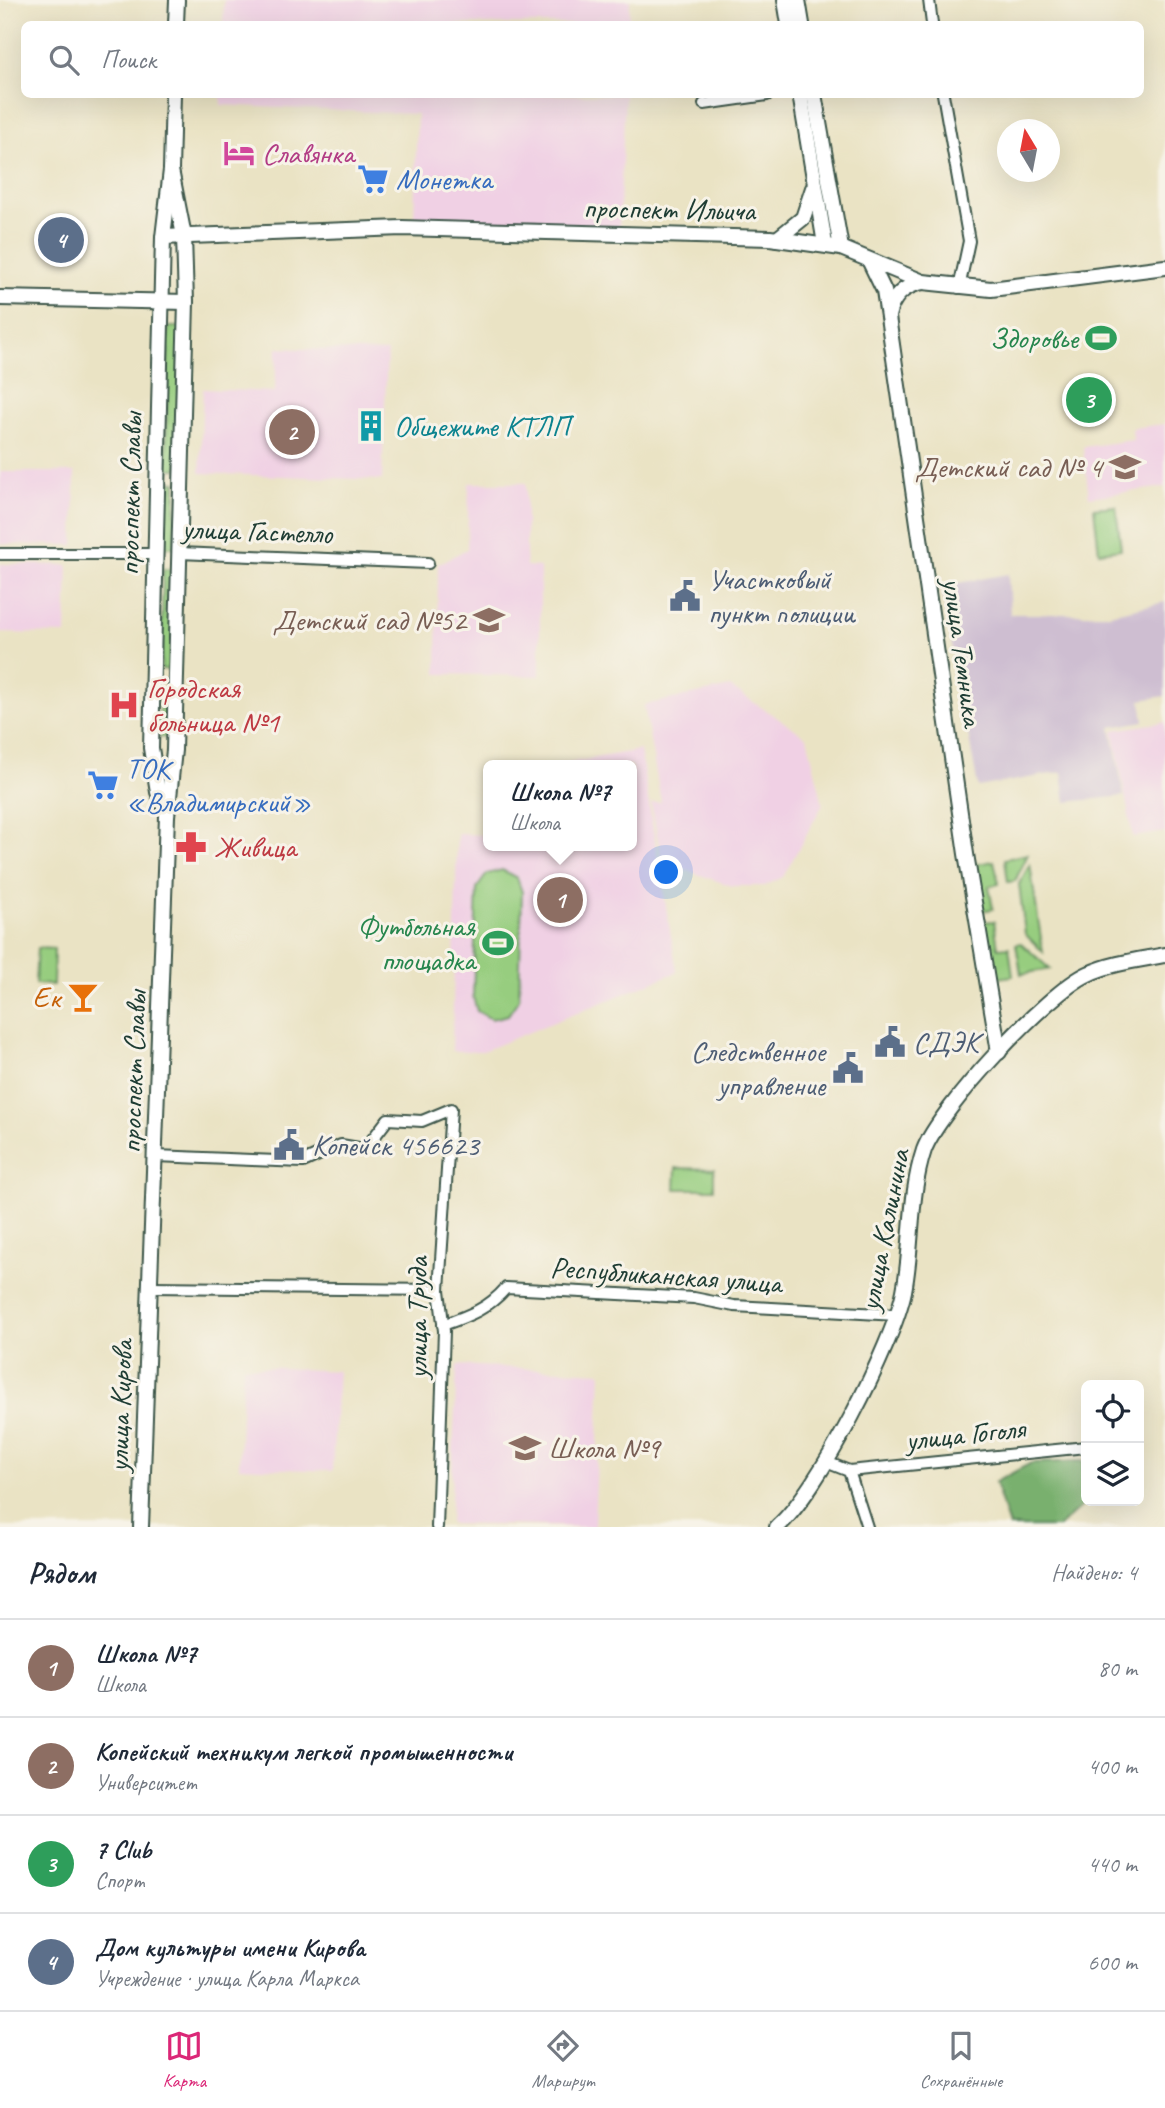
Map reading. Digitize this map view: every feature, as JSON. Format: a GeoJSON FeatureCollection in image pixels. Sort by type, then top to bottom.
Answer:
{"type":"FeatureCollection","features":[{"type":"Feature","properties":{"kind":"street"},"geometry":{"type":"LineString","coordinates":[[176,21],[177,0]]}},
{"type":"Feature","properties":{"kind":"street"},"geometry":{"type":"LineString","coordinates":[[785,0],[788,21]]}},
{"type":"Feature","properties":{"kind":"street"},"geometry":{"type":"LineString","coordinates":[[798,0],[802,21]]}},
{"type":"Feature","properties":{"kind":"street"},"geometry":{"type":"LineString","coordinates":[[929,0],[932,21]]}},
{"type":"Feature","properties":{"kind":"street","name":"проспект Славы"},"geometry":{"type":"LineString","coordinates":[[167,816],[158,792],[150,748],[163,236],[171,170],[173,98]]}},
{"type":"Feature","properties":{"kind":"street"},"geometry":{"type":"LineString","coordinates":[[704,104],[746,98]]}},
{"type":"Feature","properties":{"kind":"street"},"geometry":{"type":"LineString","coordinates":[[801,98],[825,244]]}},
{"type":"Feature","properties":{"kind":"street"},"geometry":{"type":"LineString","coordinates":[[815,98],[841,248]]}},
{"type":"Feature","properties":{"kind":"street"},"geometry":{"type":"LineString","coordinates":[[944,98],[969,241],[959,288]]}},
{"type":"Feature","properties":{"kind":"street","name":"проспект Славы"},"geometry":{"type":"LineString","coordinates":[[151,1287],[167,816],[174,750],[186,302],[184,236],[171,170]]}},
{"type":"Feature","properties":{"kind":"street"},"geometry":{"type":"LineString","coordinates":[[777,239],[803,218],[814,182]]}},
{"type":"Feature","properties":{"kind":"street","name":"проспект Ильича"},"geometry":{"type":"LineString","coordinates":[[163,236],[402,228],[777,239],[841,248],[923,282],[959,288],[991,289],[1165,267]]}},
{"type":"Feature","properties":{"kind":"street","name":"улица Темника"},"geometry":{"type":"LineString","coordinates":[[870,262],[879,276],[888,317],[964,840],[999,1052]]}},
{"type":"Feature","properties":{"kind":"street"},"geometry":{"type":"LineString","coordinates":[[888,317],[895,297],[904,288],[923,282]]}},
{"type":"Feature","properties":{"kind":"street"},"geometry":{"type":"LineString","coordinates":[[0,298],[186,302]]}},
{"type":"Feature","properties":{"kind":"street"},"geometry":{"type":"LineString","coordinates":[[157,472],[181,473]]}},
{"type":"Feature","properties":{"kind":"street","name":"улица Гастелло"},"geometry":{"type":"LineString","coordinates":[[0,554],[179,554],[428,563]]}},
{"type":"Feature","properties":{"kind":"street","name":"улица Калинина"},"geometry":{"type":"LineString","coordinates":[[777,1527],[800,1504],[826,1462],[897,1315],[907,1275],[916,1192],[925,1149],[946,1111],[999,1052],[1053,999],[1086,974],[1165,955]]}},
{"type":"Feature","properties":{"kind":"street","name":"улица Труда"},"geometry":{"type":"LineString","coordinates":[[156,1156],[303,1162],[341,1145],[365,1149],[388,1119],[422,1121],[451,1109],[439,1290],[443,1325],[437,1527]]}},
{"type":"Feature","properties":{"kind":"street"},"geometry":{"type":"LineString","coordinates":[[151,1287],[439,1290]]}},
{"type":"Feature","properties":{"kind":"street","name":"улица Кирова"},"geometry":{"type":"LineString","coordinates":[[141,1527],[151,1287]]}},
{"type":"Feature","properties":{"kind":"street","name":"Республиканская улица"},"geometry":{"type":"LineString","coordinates":[[443,1325],[477,1312],[494,1302],[506,1288],[694,1298],[734,1306],[897,1315]]}},
{"type":"Feature","properties":{"kind":"street","name":"улица Гоголя"},"geometry":{"type":"LineString","coordinates":[[849,1471],[1081,1448]]}},
{"type":"Feature","properties":{"kind":"street"},"geometry":{"type":"LineString","coordinates":[[826,1462],[849,1471],[867,1527]]}},
{"type":"Feature","properties":{"kind":"shaded area"},"geometry":{"type":"Polygon","coordinates":[[[224,0],[630,0],[629,21],[223,21],[224,0]]]}},
{"type":"Feature","properties":{"kind":"shaded area"},"geometry":{"type":"Polygon","coordinates":[[[221,98],[625,98],[619,230],[414,221],[417,114],[221,105],[221,98]]]}},
{"type":"Feature","properties":{"kind":"shaded area"},"geometry":{"type":"Polygon","coordinates":[[[277,348],[387,352],[382,480],[200,473],[203,389],[275,392],[277,348]]]}},
{"type":"Feature","properties":{"kind":"shaded area","name":"Детский сад № 4"},"geometry":{"type":"Polygon","coordinates":[[[1165,424],[1165,487],[1089,497],[1083,447],[1133,440],[1132,428],[1165,424]]]}},
{"type":"Feature","properties":{"kind":"shaded area"},"geometry":{"type":"Polygon","coordinates":[[[0,472],[75,472],[74,545],[0,544],[0,472]]]}},
{"type":"Feature","properties":{"kind":"shaded area","name":"Детский сад №52"},"geometry":{"type":"Polygon","coordinates":[[[469,483],[526,483],[526,566],[540,567],[540,676],[437,674],[438,564],[467,549],[469,483]]]}},
{"type":"Feature","properties":{"kind":"shaded area"},"geometry":{"type":"Polygon","coordinates":[[[0,564],[68,565],[66,634],[0,633],[0,564]]]}},
{"type":"Feature","properties":{"kind":"shaded area"},"geometry":{"type":"Polygon","coordinates":[[[1008,574],[1010,614],[1109,614],[1165,602],[1165,696],[1141,700],[1144,721],[1111,727],[1124,796],[1066,802],[1062,772],[978,787],[941,586],[1008,574]]]}},
{"type":"Feature","properties":{"kind":"shaded area"},"geometry":{"type":"Polygon","coordinates":[[[730,687],[807,737],[823,804],[783,877],[765,886],[732,886],[662,862],[651,803],[661,802],[644,705],[730,687]]]}},
{"type":"Feature","properties":{"kind":"shaded area"},"geometry":{"type":"Polygon","coordinates":[[[1165,722],[1165,832],[1133,837],[1113,730],[1165,722]]]}},
{"type":"Feature","properties":{"kind":"shaded area"},"geometry":{"type":"Polygon","coordinates":[[[640,750],[677,972],[483,1051],[452,1051],[457,834],[483,835],[483,851],[637,851],[637,760],[583,760],[640,750]]]}},
{"type":"Feature","properties":{"kind":"shaded area","name":"Школа №9"},"geometry":{"type":"Polygon","coordinates":[[[457,1365],[601,1372],[594,1527],[450,1524],[457,1365]]]}},
{"type":"Feature","properties":{"kind":"shaded area"},"geometry":{"type":"Polygon","coordinates":[[[243,1366],[338,1371],[332,1471],[239,1467],[243,1366]]]}},
{"type":"Feature","properties":{"kind":"green space"},"geometry":{"type":"Polygon","coordinates":[[[168,327],[181,327],[178,469],[166,469],[168,327]]]}},
{"type":"Feature","properties":{"kind":"green space"},"geometry":{"type":"Polygon","coordinates":[[[165,482],[176,482],[175,547],[163,547],[165,482]]]}},
{"type":"Feature","properties":{"kind":"green space"},"geometry":{"type":"Polygon","coordinates":[[[1116,506],[1121,549],[1099,552],[1094,508],[1116,506]]]}},
{"type":"Feature","properties":{"kind":"green space"},"geometry":{"type":"Polygon","coordinates":[[[163,569],[174,570],[172,670],[161,669],[163,569]]]}},
{"type":"Feature","properties":{"kind":"green space"},"geometry":{"type":"Polygon","coordinates":[[[160,690],[170,690],[169,738],[159,737],[160,690]]]}},
{"type":"Feature","properties":{"kind":"green space"},"geometry":{"type":"Polygon","coordinates":[[[1028,854],[1015,881],[1008,882],[1005,859],[1028,854]]]}},
{"type":"Feature","properties":{"kind":"green space"},"geometry":{"type":"Polygon","coordinates":[[[994,861],[999,884],[989,886],[993,909],[980,911],[972,865],[994,861]]]}},
{"type":"Feature","properties":{"kind":"green space"},"geometry":{"type":"Polygon","coordinates":[[[1030,864],[1043,952],[1025,934],[1019,884],[1030,864]]]}},
{"type":"Feature","properties":{"kind":"green space"},"geometry":{"type":"Polygon","coordinates":[[[502,870],[517,878],[522,892],[519,999],[508,1015],[491,1019],[477,1011],[473,997],[477,888],[487,874],[502,870]]]}},
{"type":"Feature","properties":{"kind":"green space"},"geometry":{"type":"Polygon","coordinates":[[[994,921],[998,948],[1009,947],[1013,976],[991,979],[982,922],[994,921]]]}},
{"type":"Feature","properties":{"kind":"green space"},"geometry":{"type":"Polygon","coordinates":[[[1021,943],[1050,969],[1021,974],[1016,944],[1021,943]]]}},
{"type":"Feature","properties":{"kind":"green space"},"geometry":{"type":"Polygon","coordinates":[[[37,948],[54,949],[53,985],[35,984],[37,948]]]}},
{"type":"Feature","properties":{"kind":"green space"},"geometry":{"type":"Polygon","coordinates":[[[676,1168],[714,1169],[714,1189],[675,1189],[676,1168]]]}},
{"type":"Feature","properties":{"kind":"green space"},"geometry":{"type":"Polygon","coordinates":[[[1081,1461],[1082,1506],[1059,1527],[1009,1527],[995,1482],[1031,1463],[1081,1461]]]}},
{"type":"Feature","properties":{"kind":"place","name":"Славянка"},"geometry":{"type":"Point","coordinates":[239,153]}},
{"type":"Feature","properties":{"kind":"place","name":"Монетка"},"geometry":{"type":"Point","coordinates":[373,179]}},
{"type":"Feature","properties":{"kind":"place","name":"Дом культуры имени Кирова"},"geometry":{"type":"Point","coordinates":[61,240]}},
{"type":"Feature","properties":{"kind":"place","name":"Здоровье"},"geometry":{"type":"Point","coordinates":[1101,338]}},
{"type":"Feature","properties":{"kind":"place","name":"7 Club"},"geometry":{"type":"Point","coordinates":[1089,400]}},
{"type":"Feature","properties":{"kind":"place","name":"Общежите КТЛП"},"geometry":{"type":"Point","coordinates":[371,426]}},
{"type":"Feature","properties":{"kind":"place","name":"Копейский техникум легкой промышенности"},"geometry":{"type":"Point","coordinates":[292,432]}},
{"type":"Feature","properties":{"kind":"place","name":"Детский сад № 4"},"geometry":{"type":"Point","coordinates":[1125,467]}},
{"type":"Feature","properties":{"kind":"place","name":"Участковый пункт полиции"},"geometry":{"type":"Point","coordinates":[685,596]}},
{"type":"Feature","properties":{"kind":"place","name":"Детский сад №52"},"geometry":{"type":"Point","coordinates":[489,620]}},
{"type":"Feature","properties":{"kind":"place","name":"Городская больница №1"},"geometry":{"type":"Point","coordinates":[124,705]}},
{"type":"Feature","properties":{"kind":"place","name":"ТОК «Владимирский»"},"geometry":{"type":"Point","coordinates":[103,785]}},
{"type":"Feature","properties":{"kind":"place","name":"Живица"},"geometry":{"type":"Point","coordinates":[191,847]}},
{"type":"Feature","properties":{"kind":"place","name":"Школа №7"},"geometry":{"type":"Point","coordinates":[560,900]}},
{"type":"Feature","properties":{"kind":"place","name":"Футбольная площадка"},"geometry":{"type":"Point","coordinates":[498,943]}},
{"type":"Feature","properties":{"kind":"place","name":"Ек"},"geometry":{"type":"Point","coordinates":[83,997]}},
{"type":"Feature","properties":{"kind":"place","name":"СДЭК"},"geometry":{"type":"Point","coordinates":[890,1042]}},
{"type":"Feature","properties":{"kind":"place","name":"Следственное управление"},"geometry":{"type":"Point","coordinates":[848,1068]}},
{"type":"Feature","properties":{"kind":"place","name":"Копейск 456623"},"geometry":{"type":"Point","coordinates":[289,1145]}},
{"type":"Feature","properties":{"kind":"place","name":"Школа №9"},"geometry":{"type":"Point","coordinates":[525,1448]}}]}
